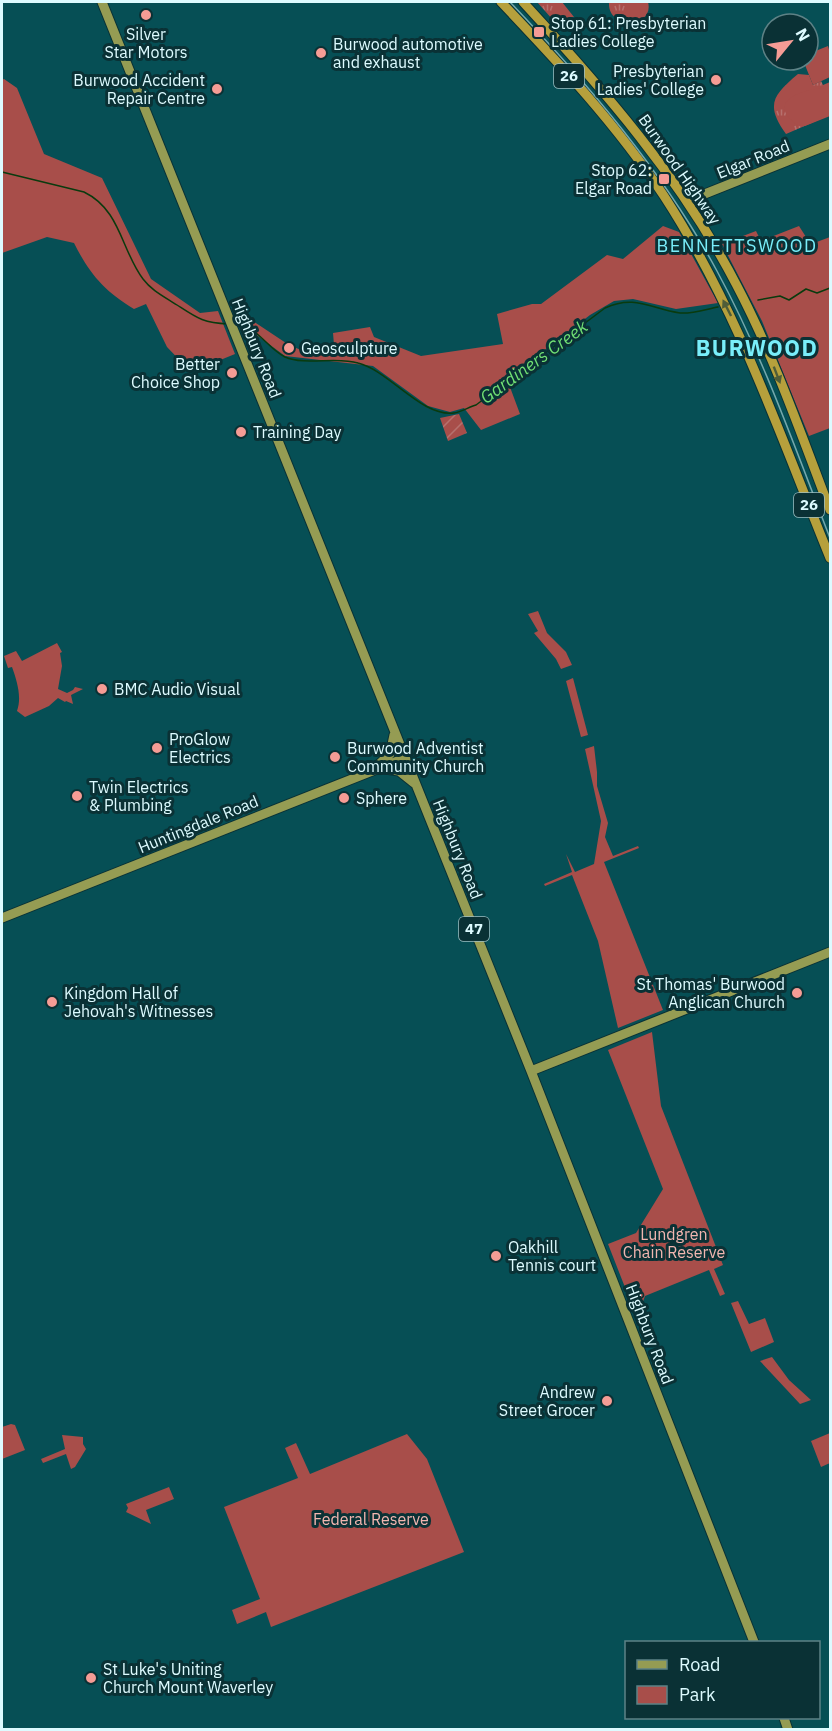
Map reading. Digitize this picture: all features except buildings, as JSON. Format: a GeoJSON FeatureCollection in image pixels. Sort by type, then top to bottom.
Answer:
{"type":"FeatureCollection","features":[{"type":"Feature","properties":{"kind":"highway","name":"Burwood Highway"},"geometry":{"type":"LineString","coordinates":[[501,2],[606,117],[673,210],[730,314],[758,376],[831,558]]}},
{"type":"Feature","properties":{"kind":"highway","name":"Burwood Highway"},"geometry":{"type":"LineString","coordinates":[[523,2],[634,128],[695,213],[758,327],[831,510]]}},
{"type":"Feature","properties":{"kind":"highway"},"geometry":{"type":"LineString","coordinates":[[673,210],[687,201]]}},
{"type":"Feature","properties":{"kind":"highway"},"geometry":{"type":"LineString","coordinates":[[788,451],[805,445]]}},
{"type":"Feature","properties":{"kind":"main road","name":"Highbury Road"},"geometry":{"type":"LineString","coordinates":[[102,2],[531,1071],[754,1641]]}},
{"type":"Feature","properties":{"kind":"main road","name":"Elgar Road"},"geometry":{"type":"LineString","coordinates":[[687,201],[831,144]]}},
{"type":"Feature","properties":{"kind":"main road"},"geometry":{"type":"LineString","coordinates":[[695,213],[699,202],[708,193]]}},
{"type":"Feature","properties":{"kind":"main road"},"geometry":{"type":"LineString","coordinates":[[368,772],[389,756],[394,732]]}},
{"type":"Feature","properties":{"kind":"main road","name":"Huntingdale Road"},"geometry":{"type":"LineString","coordinates":[[2,918],[405,759]]}},
{"type":"Feature","properties":{"kind":"main road"},"geometry":{"type":"LineString","coordinates":[[368,772],[387,768],[399,771],[417,787]]}},
{"type":"Feature","properties":{"kind":"main road"},"geometry":{"type":"LineString","coordinates":[[531,1071],[831,952]]}},
{"type":"Feature","properties":{"kind":"green space"},"geometry":{"type":"Polygon","coordinates":[[[537,2],[562,2],[574,17],[567,17],[575,20],[564,24],[560,18],[565,16],[553,20],[537,2]]]}},
{"type":"Feature","properties":{"kind":"green space"},"geometry":{"type":"Polygon","coordinates":[[[609,2],[648,2],[648,11],[645,17],[638,21],[622,21],[610,11],[609,2]]]}},
{"type":"Feature","properties":{"kind":"green space"},"geometry":{"type":"Polygon","coordinates":[[[828,46],[830,77],[813,85],[808,72],[820,72],[820,49],[828,46]]]}},
{"type":"Feature","properties":{"kind":"green space"},"geometry":{"type":"Polygon","coordinates":[[[798,74],[809,75],[813,85],[821,81],[823,85],[830,82],[830,115],[786,134],[776,115],[775,101],[783,88],[798,74]]]}},
{"type":"Feature","properties":{"kind":"green space"},"geometry":{"type":"Polygon","coordinates":[[[4,79],[17,88],[44,154],[102,178],[151,279],[200,313],[218,311],[235,354],[191,372],[167,347],[146,304],[134,309],[114,295],[85,263],[74,243],[47,237],[2,253],[2,80],[4,79]]]}},
{"type":"Feature","properties":{"kind":"green space"},"geometry":{"type":"Polygon","coordinates":[[[830,88],[830,116],[805,126],[799,126],[788,117],[785,109],[786,103],[792,97],[810,90],[830,88]]]}},
{"type":"Feature","properties":{"kind":"green space"},"geometry":{"type":"Polygon","coordinates":[[[663,226],[679,232],[718,303],[676,309],[633,299],[614,301],[590,315],[507,379],[520,414],[481,430],[464,408],[450,412],[428,406],[373,366],[285,356],[239,322],[234,314],[247,317],[289,345],[301,350],[334,345],[333,333],[370,327],[374,337],[421,356],[503,344],[497,314],[532,304],[541,304],[607,255],[623,259],[663,226]]]}},
{"type":"Feature","properties":{"kind":"green space"},"geometry":{"type":"Polygon","coordinates":[[[799,226],[806,237],[814,243],[830,237],[830,428],[809,436],[762,321],[722,244],[756,231],[761,241],[799,226]]]}},
{"type":"Feature","properties":{"kind":"green space"},"geometry":{"type":"Polygon","coordinates":[[[459,414],[467,433],[448,441],[440,418],[459,414]]]}},
{"type":"Feature","properties":{"kind":"green space"},"geometry":{"type":"Polygon","coordinates":[[[538,611],[547,633],[566,652],[572,665],[561,669],[556,659],[534,633],[538,631],[528,614],[538,611]]]}},
{"type":"Feature","properties":{"kind":"green space"},"geometry":{"type":"Polygon","coordinates":[[[57,643],[62,652],[60,653],[62,666],[58,689],[67,693],[75,687],[83,689],[71,695],[73,704],[58,698],[49,706],[25,717],[17,711],[19,695],[17,683],[12,667],[8,668],[4,656],[16,651],[22,661],[57,643]]]}},
{"type":"Feature","properties":{"kind":"green space"},"geometry":{"type":"Polygon","coordinates":[[[573,678],[588,735],[581,737],[566,681],[573,678]]]}},
{"type":"Feature","properties":{"kind":"green space"},"geometry":{"type":"Polygon","coordinates":[[[594,746],[597,786],[608,823],[605,837],[613,856],[638,846],[639,848],[604,862],[663,1010],[618,1028],[598,941],[572,875],[545,886],[544,884],[572,872],[566,854],[575,872],[594,864],[601,821],[585,749],[594,746]]]}},
{"type":"Feature","properties":{"kind":"green space","name":"Lundgren Chain Reserve"},"geometry":{"type":"Polygon","coordinates":[[[652,1032],[661,1106],[723,1265],[714,1269],[725,1294],[720,1296],[709,1270],[645,1296],[637,1318],[608,1244],[636,1233],[663,1189],[608,1050],[652,1032]]]}},
{"type":"Feature","properties":{"kind":"green space"},"geometry":{"type":"Polygon","coordinates":[[[738,1301],[749,1324],[765,1318],[774,1342],[751,1352],[731,1303],[738,1301]]]}},
{"type":"Feature","properties":{"kind":"green space"},"geometry":{"type":"Polygon","coordinates":[[[772,1357],[789,1380],[811,1400],[800,1404],[760,1361],[772,1357]]]}},
{"type":"Feature","properties":{"kind":"green space"},"geometry":{"type":"Polygon","coordinates":[[[15,1425],[25,1450],[2,1459],[2,1427],[15,1425]]]}},
{"type":"Feature","properties":{"kind":"green space"},"geometry":{"type":"Polygon","coordinates":[[[830,1433],[830,1463],[821,1467],[811,1441],[830,1433]]]}},
{"type":"Feature","properties":{"kind":"green space","name":"Federal Reserve"},"geometry":{"type":"Polygon","coordinates":[[[407,1434],[427,1459],[464,1552],[271,1627],[266,1612],[237,1624],[232,1610],[260,1599],[224,1507],[298,1478],[285,1448],[296,1443],[310,1474],[407,1434]]]}},
{"type":"Feature","properties":{"kind":"green space"},"geometry":{"type":"Polygon","coordinates":[[[62,1435],[83,1437],[86,1449],[75,1467],[71,1469],[66,1454],[43,1463],[41,1459],[65,1449],[62,1435]]]}},
{"type":"Feature","properties":{"kind":"green space"},"geometry":{"type":"Polygon","coordinates":[[[169,1487],[174,1499],[146,1510],[151,1524],[126,1512],[128,1508],[126,1504],[169,1487]]]}},
{"type":"Feature","properties":{"kind":"waterway","name":"Gardiners Creek"},"geometry":{"type":"LineString","coordinates":[[2,172],[84,192],[96,200],[113,220],[136,268],[150,287],[201,319],[228,324]]}},
{"type":"Feature","properties":{"kind":"waterway","name":"Gardiners Creek"},"geometry":{"type":"LineString","coordinates":[[758,300],[780,296],[789,300],[806,289],[817,293],[830,288]]}},
{"type":"Feature","properties":{"kind":"waterway","name":"Gardiners Creek"},"geometry":{"type":"LineString","coordinates":[[236,324],[250,328],[285,357],[302,361],[340,360],[358,363],[382,375],[430,408],[454,413],[476,405],[605,308],[625,302],[680,313],[718,307]]}},
{"type":"Feature","properties":{"kind":"tram line"},"geometry":{"type":"LineString","coordinates":[[510,2],[596,97],[673,198],[696,234],[734,303],[749,336],[778,403],[830,538]]}},
{"type":"Feature","properties":{"kind":"place","name":"Silver Star Motors"},"geometry":{"type":"Point","coordinates":[146,15]}},
{"type":"Feature","properties":{"kind":"place","name":"Stop 61: Presbyterian Ladies College"},"geometry":{"type":"Point","coordinates":[539,32]}},
{"type":"Feature","properties":{"kind":"place","name":"Burwood automotive and exhaust"},"geometry":{"type":"Point","coordinates":[321,53]}},
{"type":"Feature","properties":{"kind":"place","name":"Presbyterian Ladies' College"},"geometry":{"type":"Point","coordinates":[716,80]}},
{"type":"Feature","properties":{"kind":"place","name":"Burwood Accident Repair Centre"},"geometry":{"type":"Point","coordinates":[217,89]}},
{"type":"Feature","properties":{"kind":"place","name":"Stop 62: Elgar Road"},"geometry":{"type":"Point","coordinates":[664,179]}},
{"type":"Feature","properties":{"kind":"place","name":"Geosculpture"},"geometry":{"type":"Point","coordinates":[289,348]}},
{"type":"Feature","properties":{"kind":"place","name":"Better Choice Shop"},"geometry":{"type":"Point","coordinates":[232,373]}},
{"type":"Feature","properties":{"kind":"place","name":"Training Day"},"geometry":{"type":"Point","coordinates":[241,432]}},
{"type":"Feature","properties":{"kind":"place","name":"BMC Audio Visual"},"geometry":{"type":"Point","coordinates":[102,689]}},
{"type":"Feature","properties":{"kind":"place","name":"ProGlow Electrics"},"geometry":{"type":"Point","coordinates":[157,748]}},
{"type":"Feature","properties":{"kind":"place","name":"Burwood Adventist Community Church"},"geometry":{"type":"Point","coordinates":[335,757]}},
{"type":"Feature","properties":{"kind":"place","name":"Twin Electrics & Plumbing"},"geometry":{"type":"Point","coordinates":[77,796]}},
{"type":"Feature","properties":{"kind":"place","name":"Sphere"},"geometry":{"type":"Point","coordinates":[344,798]}},
{"type":"Feature","properties":{"kind":"place","name":"St Thomas' Burwood Anglican Church"},"geometry":{"type":"Point","coordinates":[797,993]}},
{"type":"Feature","properties":{"kind":"place","name":"Kingdom Hall of Jehovah's Witnesses"},"geometry":{"type":"Point","coordinates":[52,1002]}},
{"type":"Feature","properties":{"kind":"place","name":"Oakhill Tennis court"},"geometry":{"type":"Point","coordinates":[496,1256]}},
{"type":"Feature","properties":{"kind":"place","name":"Andrew Street Grocer"},"geometry":{"type":"Point","coordinates":[607,1401]}},
{"type":"Feature","properties":{"kind":"place","name":"St Luke's Uniting Church Mount Waverley"},"geometry":{"type":"Point","coordinates":[91,1678]}},
{"type":"Feature","properties":{"kind":"district","name":"BENNETTSWOOD"},"geometry":{"type":"Point","coordinates":[737,246]}},
{"type":"Feature","properties":{"kind":"district","name":"BURWOOD"},"geometry":{"type":"Point","coordinates":[757,348]}}]}
